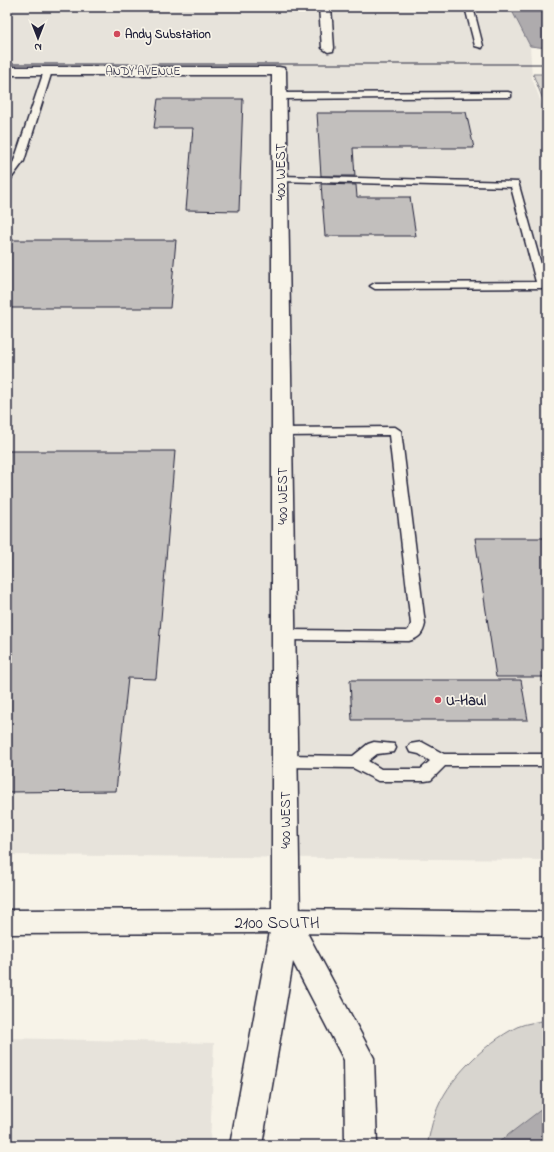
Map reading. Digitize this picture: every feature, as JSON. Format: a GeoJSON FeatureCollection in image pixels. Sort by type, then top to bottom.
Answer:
{"type":"FeatureCollection","features":[{"type":"Feature","properties":{"kind":"main road"},"geometry":{"type":"LineString","coordinates":[[325,7],[328,48]]}},
{"type":"Feature","properties":{"kind":"main road","name":"ANDY AVENUE"},"geometry":{"type":"LineString","coordinates":[[7,71],[279,71]]}},
{"type":"Feature","properties":{"kind":"main road","name":"400 WEST"},"geometry":{"type":"LineString","coordinates":[[246,1145],[286,921],[279,71]]}},
{"type":"Feature","properties":{"kind":"main road"},"geometry":{"type":"LineString","coordinates":[[286,921],[359,1058],[361,1145]]}},
{"type":"Feature","properties":{"kind":"main road","name":"2100 SOUTH"},"geometry":{"type":"LineString","coordinates":[[7,922],[286,921],[547,924]]}},
{"type":"Feature","properties":{"kind":"lane"},"geometry":{"type":"LineString","coordinates":[[469,7],[479,46]]}},
{"type":"Feature","properties":{"kind":"lane"},"geometry":{"type":"LineString","coordinates":[[7,178],[19,162],[48,71]]}},
{"type":"Feature","properties":{"kind":"lane"},"geometry":{"type":"LineString","coordinates":[[279,96],[508,95]]}},
{"type":"Feature","properties":{"kind":"lane"},"geometry":{"type":"LineString","coordinates":[[280,179],[515,184],[542,285],[375,286]]}},
{"type":"Feature","properties":{"kind":"lane"},"geometry":{"type":"LineString","coordinates":[[282,432],[396,431],[418,624],[416,632],[409,636],[283,635]]}},
{"type":"Feature","properties":{"kind":"lane"},"geometry":{"type":"LineString","coordinates":[[356,762],[374,748],[388,748]]}},
{"type":"Feature","properties":{"kind":"lane"},"geometry":{"type":"LineString","coordinates":[[416,748],[422,748],[441,760],[547,760]]}},
{"type":"Feature","properties":{"kind":"lane"},"geometry":{"type":"LineString","coordinates":[[284,761],[356,762],[378,775],[425,775],[441,760]]}},
{"type":"Feature","properties":{"kind":"shaded area"},"geometry":{"type":"Polygon","coordinates":[[[7,7],[510,7],[530,46],[532,78],[547,118],[547,860],[7,855],[7,7]]]}},
{"type":"Feature","properties":{"kind":"shaded area"},"geometry":{"type":"Polygon","coordinates":[[[510,7],[547,7],[547,48],[530,46],[510,7]]]}},
{"type":"Feature","properties":{"kind":"shaded area"},"geometry":{"type":"Polygon","coordinates":[[[533,74],[547,74],[547,110],[533,74]]]}},
{"type":"Feature","properties":{"kind":"shaded area"},"geometry":{"type":"Polygon","coordinates":[[[547,1020],[547,1145],[427,1145],[440,1102],[457,1076],[468,1064],[492,1043],[517,1027],[547,1020]]]}},
{"type":"Feature","properties":{"kind":"shaded area"},"geometry":{"type":"Polygon","coordinates":[[[7,1038],[214,1043],[210,1145],[7,1145],[7,1038]]]}},
{"type":"Feature","properties":{"kind":"shaded area"},"geometry":{"type":"Polygon","coordinates":[[[547,1105],[547,1145],[495,1145],[547,1105]]]}},
{"type":"Feature","properties":{"kind":"building"},"geometry":{"type":"Polygon","coordinates":[[[158,99],[243,99],[239,211],[186,210],[193,128],[154,128],[158,99]]]}},
{"type":"Feature","properties":{"kind":"building"},"geometry":{"type":"Polygon","coordinates":[[[466,112],[474,148],[353,148],[355,176],[321,176],[317,113],[466,112]]]}},
{"type":"Feature","properties":{"kind":"building"},"geometry":{"type":"Polygon","coordinates":[[[321,184],[356,185],[357,197],[410,197],[416,236],[325,236],[321,184]]]}},
{"type":"Feature","properties":{"kind":"building"},"geometry":{"type":"Polygon","coordinates":[[[7,240],[176,240],[170,308],[7,308],[7,240]]]}},
{"type":"Feature","properties":{"kind":"building"},"geometry":{"type":"Polygon","coordinates":[[[7,451],[175,451],[156,679],[128,678],[116,791],[7,792],[7,451]]]}},
{"type":"Feature","properties":{"kind":"building"},"geometry":{"type":"Polygon","coordinates":[[[475,538],[547,538],[547,677],[496,677],[475,538]]]}},
{"type":"Feature","properties":{"kind":"building","name":"U-Haul"},"geometry":{"type":"Polygon","coordinates":[[[350,680],[521,680],[528,720],[352,720],[350,680]]]}},
{"type":"Feature","properties":{"kind":"tram line"},"geometry":{"type":"LineString","coordinates":[[7,64],[547,64]]}},
{"type":"Feature","properties":{"kind":"place","name":"Andy Substation"},"geometry":{"type":"Point","coordinates":[117,34]}},
{"type":"Feature","properties":{"kind":"place","name":"U-Haul"},"geometry":{"type":"Point","coordinates":[438,700]}}]}
